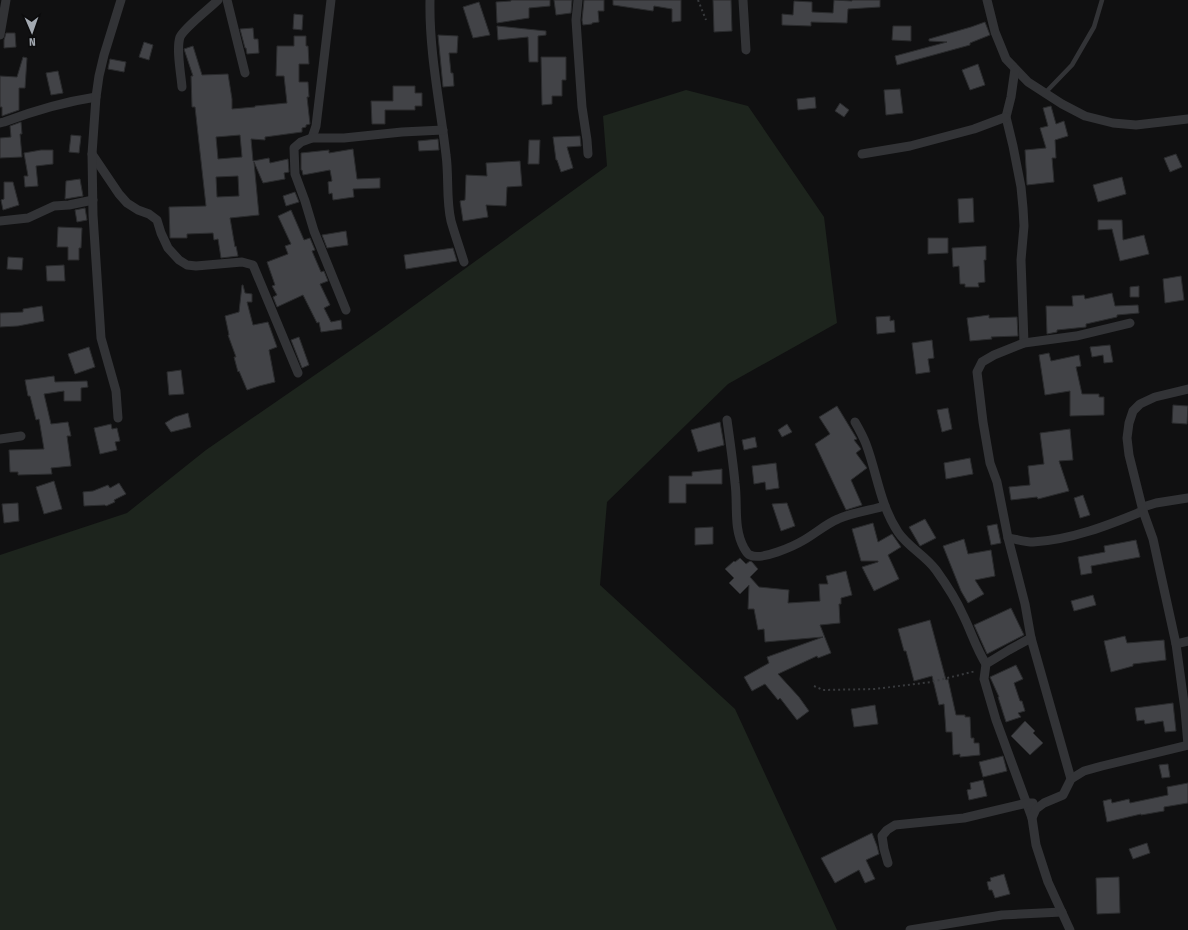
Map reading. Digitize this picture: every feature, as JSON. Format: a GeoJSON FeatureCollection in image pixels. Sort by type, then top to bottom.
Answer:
{"type":"FeatureCollection","features":[{"type":"Feature","properties":{"kind":"street"},"geometry":{"type":"LineString","coordinates":[[0,35],[6,0]]}},
{"type":"Feature","properties":{"kind":"street"},"geometry":{"type":"LineString","coordinates":[[118,418],[116,391],[101,338],[93,215],[92,154],[96,97],[104,55],[121,0]]}},
{"type":"Feature","properties":{"kind":"street"},"geometry":{"type":"LineString","coordinates":[[182,87],[179,46],[181,36],[189,26],[218,0]]}},
{"type":"Feature","properties":{"kind":"street"},"geometry":{"type":"LineString","coordinates":[[227,0],[244,74]]}},
{"type":"Feature","properties":{"kind":"street"},"geometry":{"type":"LineString","coordinates":[[312,138],[316,126],[331,0]]}},
{"type":"Feature","properties":{"kind":"street"},"geometry":{"type":"LineString","coordinates":[[430,0],[432,41],[439,104],[447,156],[451,221],[464,262]]}},
{"type":"Feature","properties":{"kind":"street"},"geometry":{"type":"LineString","coordinates":[[578,0],[576,20],[582,107],[588,154]]}},
{"type":"Feature","properties":{"kind":"street"},"geometry":{"type":"LineString","coordinates":[[743,0],[746,50]]}},
{"type":"Feature","properties":{"kind":"street"},"geometry":{"type":"LineString","coordinates":[[988,0],[995,32],[1006,59],[1028,82],[1045,93],[1085,116],[1113,123],[1136,125],[1188,119]]}},
{"type":"Feature","properties":{"kind":"street"},"geometry":{"type":"LineString","coordinates":[[1016,69],[1006,117],[1016,160],[1023,208],[1024,226],[1021,260],[1024,344]]}},
{"type":"Feature","properties":{"kind":"street"},"geometry":{"type":"LineString","coordinates":[[0,123],[70,101],[96,97]]}},
{"type":"Feature","properties":{"kind":"street"},"geometry":{"type":"LineString","coordinates":[[862,154],[917,144],[974,129],[1006,117]]}},
{"type":"Feature","properties":{"kind":"street"},"geometry":{"type":"LineString","coordinates":[[346,310],[314,231],[295,174],[294,148],[300,142],[312,138],[344,138],[402,132],[443,130]]}},
{"type":"Feature","properties":{"kind":"street"},"geometry":{"type":"LineString","coordinates":[[92,154],[119,194],[127,203],[138,210],[149,214],[157,220],[168,248],[179,260],[187,265],[196,266],[242,262],[253,265],[298,374]]}},
{"type":"Feature","properties":{"kind":"street"},"geometry":{"type":"LineString","coordinates":[[0,221],[28,218],[54,206],[69,205],[93,200]]}},
{"type":"Feature","properties":{"kind":"street"},"geometry":{"type":"LineString","coordinates":[[1071,779],[1031,638],[1025,604],[1008,538],[996,482],[990,463],[982,422],[977,372],[982,362],[994,355],[1024,344],[1076,336],[1130,323]]}},
{"type":"Feature","properties":{"kind":"street"},"geometry":{"type":"LineString","coordinates":[[1032,818],[1036,809],[1044,803],[1063,795],[1071,779],[1084,771],[1188,745],[1186,710],[1176,644],[1153,539],[1143,509],[1129,455],[1127,438],[1133,410],[1140,404],[1155,397],[1188,389]]}},
{"type":"Feature","properties":{"kind":"street"},"geometry":{"type":"LineString","coordinates":[[727,420],[736,485],[737,528],[741,542],[750,556],[764,555],[780,551],[804,540],[838,519],[885,506]]}},
{"type":"Feature","properties":{"kind":"street"},"geometry":{"type":"LineString","coordinates":[[855,422],[866,443],[885,506],[898,532],[908,543],[923,555],[951,592],[963,615],[985,666],[984,679],[996,720],[1032,818],[1036,845],[1048,882],[1070,930]]}},
{"type":"Feature","properties":{"kind":"street"},"geometry":{"type":"LineString","coordinates":[[0,440],[21,436]]}},
{"type":"Feature","properties":{"kind":"street"},"geometry":{"type":"LineString","coordinates":[[1008,538],[1032,542],[1079,534],[1110,525],[1156,503],[1188,498]]}},
{"type":"Feature","properties":{"kind":"street"},"geometry":{"type":"LineString","coordinates":[[985,666],[1031,638]]}},
{"type":"Feature","properties":{"kind":"street"},"geometry":{"type":"LineString","coordinates":[[1176,644],[1188,641]]}},
{"type":"Feature","properties":{"kind":"street"},"geometry":{"type":"LineString","coordinates":[[888,863],[882,836],[887,830],[895,825],[964,818],[1027,803],[1044,803]]}},
{"type":"Feature","properties":{"kind":"street"},"geometry":{"type":"LineString","coordinates":[[910,930],[1002,915],[1062,912]]}},
{"type":"Feature","properties":{"kind":"lane"},"geometry":{"type":"LineString","coordinates":[[1045,93],[1072,65],[1094,27],[1102,0]]}},
{"type":"Feature","properties":{"kind":"path"},"geometry":{"type":"LineString","coordinates":[[698,0],[706,20]]}},
{"type":"Feature","properties":{"kind":"path"},"geometry":{"type":"LineString","coordinates":[[814,686],[823,690],[875,689],[931,682],[985,666]]}},
{"type":"Feature","properties":{"kind":"shaded area"},"geometry":{"type":"Polygon","coordinates":[[[686,90],[748,106],[824,217],[837,323],[728,384],[607,502],[600,585],[735,709],[837,930],[0,930],[0,555],[127,513],[206,450],[383,328],[607,166],[603,116],[686,90]]]}},
{"type":"Feature","properties":{"kind":"building"},"geometry":{"type":"Polygon","coordinates":[[[511,0],[550,0],[550,6],[529,8],[529,18],[497,23],[496,2],[511,0]]]}},
{"type":"Feature","properties":{"kind":"building"},"geometry":{"type":"Polygon","coordinates":[[[554,0],[572,0],[571,13],[556,15],[554,0]]]}},
{"type":"Feature","properties":{"kind":"building"},"geometry":{"type":"Polygon","coordinates":[[[584,0],[604,0],[604,11],[598,11],[599,22],[583,25],[584,0]]]}},
{"type":"Feature","properties":{"kind":"building"},"geometry":{"type":"Polygon","coordinates":[[[613,0],[681,0],[681,21],[672,22],[672,9],[654,6],[653,11],[613,5],[613,0]]]}},
{"type":"Feature","properties":{"kind":"building"},"geometry":{"type":"Polygon","coordinates":[[[713,0],[731,0],[732,31],[714,32],[713,0]]]}},
{"type":"Feature","properties":{"kind":"building"},"geometry":{"type":"Polygon","coordinates":[[[834,0],[880,0],[880,7],[848,9],[847,23],[811,22],[811,26],[782,25],[782,14],[793,15],[794,1],[812,2],[812,12],[833,13],[834,0]]]}},
{"type":"Feature","properties":{"kind":"building"},"geometry":{"type":"Polygon","coordinates":[[[479,2],[490,35],[473,38],[463,7],[479,2]]]}},
{"type":"Feature","properties":{"kind":"building"},"geometry":{"type":"Polygon","coordinates":[[[294,14],[303,15],[302,30],[293,29],[294,14]]]}},
{"type":"Feature","properties":{"kind":"building"},"geometry":{"type":"Polygon","coordinates":[[[985,22],[990,35],[970,43],[970,45],[897,65],[895,56],[947,42],[929,41],[929,39],[985,22]]]}},
{"type":"Feature","properties":{"kind":"building"},"geometry":{"type":"Polygon","coordinates":[[[497,26],[546,31],[546,35],[538,36],[538,62],[529,62],[528,37],[498,40],[497,26]]]}},
{"type":"Feature","properties":{"kind":"building"},"geometry":{"type":"Polygon","coordinates":[[[893,26],[911,26],[911,41],[892,40],[893,26]]]}},
{"type":"Feature","properties":{"kind":"building"},"geometry":{"type":"Polygon","coordinates":[[[253,28],[254,39],[258,39],[259,53],[247,54],[240,29],[253,28]]]}},
{"type":"Feature","properties":{"kind":"building"},"geometry":{"type":"Polygon","coordinates":[[[6,33],[15,33],[16,47],[4,48],[6,33]]]}},
{"type":"Feature","properties":{"kind":"building"},"geometry":{"type":"Polygon","coordinates":[[[438,35],[458,36],[457,53],[449,53],[454,86],[443,87],[438,35]]]}},
{"type":"Feature","properties":{"kind":"building"},"geometry":{"type":"Polygon","coordinates":[[[294,36],[306,36],[309,64],[299,64],[299,82],[308,82],[309,97],[307,97],[310,124],[302,128],[302,132],[265,137],[265,140],[251,139],[253,161],[269,158],[270,163],[288,159],[289,172],[284,173],[285,179],[263,183],[254,162],[259,215],[230,218],[238,256],[221,258],[218,239],[214,240],[213,233],[187,234],[187,238],[170,238],[169,207],[206,206],[195,107],[192,107],[191,76],[193,76],[184,49],[193,46],[202,75],[228,74],[232,109],[287,103],[284,76],[276,76],[277,46],[294,46],[294,36]],[[240,135],[216,137],[218,159],[242,157],[240,135]],[[238,176],[216,177],[217,197],[239,196],[238,176]]]}},
{"type":"Feature","properties":{"kind":"building"},"geometry":{"type":"Polygon","coordinates":[[[144,42],[153,45],[149,60],[139,57],[144,42]]]}},
{"type":"Feature","properties":{"kind":"building"},"geometry":{"type":"Polygon","coordinates":[[[23,57],[27,58],[25,88],[19,88],[19,110],[2,116],[2,107],[0,107],[0,76],[17,77],[23,57]]]}},
{"type":"Feature","properties":{"kind":"building"},"geometry":{"type":"Polygon","coordinates":[[[541,57],[566,57],[566,80],[562,80],[562,96],[552,96],[552,104],[542,105],[541,57]]]}},
{"type":"Feature","properties":{"kind":"building"},"geometry":{"type":"Polygon","coordinates":[[[110,59],[126,62],[124,72],[108,69],[110,59]]]}},
{"type":"Feature","properties":{"kind":"building"},"geometry":{"type":"Polygon","coordinates":[[[978,64],[985,85],[970,90],[962,70],[978,64]]]}},
{"type":"Feature","properties":{"kind":"building"},"geometry":{"type":"Polygon","coordinates":[[[58,71],[63,93],[51,95],[46,73],[58,71]]]}},
{"type":"Feature","properties":{"kind":"building"},"geometry":{"type":"Polygon","coordinates":[[[393,86],[415,86],[415,93],[422,93],[422,106],[415,106],[415,110],[385,110],[385,124],[372,124],[371,101],[393,101],[393,86]]]}},
{"type":"Feature","properties":{"kind":"building"},"geometry":{"type":"Polygon","coordinates":[[[900,89],[903,113],[886,115],[884,90],[900,89]]]}},
{"type":"Feature","properties":{"kind":"building"},"geometry":{"type":"Polygon","coordinates":[[[815,97],[816,108],[798,110],[797,99],[815,97]]]}},
{"type":"Feature","properties":{"kind":"building"},"geometry":{"type":"Polygon","coordinates":[[[840,103],[849,110],[844,117],[835,111],[840,103]]]}},
{"type":"Feature","properties":{"kind":"building"},"geometry":{"type":"Polygon","coordinates":[[[1051,106],[1056,124],[1064,121],[1068,136],[1055,140],[1056,158],[1052,158],[1054,182],[1027,185],[1025,150],[1046,148],[1040,128],[1048,126],[1043,108],[1051,106]]]}},
{"type":"Feature","properties":{"kind":"building"},"geometry":{"type":"Polygon","coordinates":[[[21,122],[22,134],[20,134],[22,157],[0,158],[0,138],[11,137],[10,126],[21,122]]]}},
{"type":"Feature","properties":{"kind":"building"},"geometry":{"type":"Polygon","coordinates":[[[71,135],[81,136],[79,153],[69,152],[71,135]]]}},
{"type":"Feature","properties":{"kind":"building"},"geometry":{"type":"Polygon","coordinates":[[[580,136],[581,146],[567,147],[573,168],[561,172],[556,160],[553,137],[580,136]]]}},
{"type":"Feature","properties":{"kind":"building"},"geometry":{"type":"Polygon","coordinates":[[[438,139],[439,150],[419,151],[418,141],[438,139]]]}},
{"type":"Feature","properties":{"kind":"building"},"geometry":{"type":"Polygon","coordinates":[[[529,140],[540,140],[539,164],[528,164],[529,140]]]}},
{"type":"Feature","properties":{"kind":"building"},"geometry":{"type":"Polygon","coordinates":[[[353,149],[357,179],[380,178],[380,188],[353,189],[354,197],[333,200],[332,193],[329,194],[328,182],[332,181],[330,170],[303,175],[301,170],[301,153],[329,150],[329,153],[353,149]]]}},
{"type":"Feature","properties":{"kind":"building"},"geometry":{"type":"Polygon","coordinates":[[[41,150],[53,150],[53,164],[36,166],[38,186],[25,187],[24,176],[28,176],[24,153],[41,150]]]}},
{"type":"Feature","properties":{"kind":"building"},"geometry":{"type":"Polygon","coordinates":[[[1176,154],[1182,167],[1170,172],[1164,158],[1176,154]]]}},
{"type":"Feature","properties":{"kind":"building"},"geometry":{"type":"Polygon","coordinates":[[[520,161],[522,186],[507,187],[506,206],[486,205],[488,217],[463,221],[460,201],[465,200],[466,175],[487,176],[486,163],[520,161]]]}},
{"type":"Feature","properties":{"kind":"building"},"geometry":{"type":"Polygon","coordinates":[[[1122,177],[1126,194],[1098,202],[1093,185],[1122,177]]]}},
{"type":"Feature","properties":{"kind":"building"},"geometry":{"type":"Polygon","coordinates":[[[80,179],[83,196],[65,199],[66,181],[80,179]]]}},
{"type":"Feature","properties":{"kind":"building"},"geometry":{"type":"Polygon","coordinates":[[[4,182],[13,182],[19,205],[3,210],[1,200],[4,199],[4,182]]]}},
{"type":"Feature","properties":{"kind":"building"},"geometry":{"type":"Polygon","coordinates":[[[295,192],[299,202],[286,206],[283,196],[295,192]]]}},
{"type":"Feature","properties":{"kind":"building"},"geometry":{"type":"Polygon","coordinates":[[[973,198],[974,222],[959,223],[958,199],[973,198]]]}},
{"type":"Feature","properties":{"kind":"building"},"geometry":{"type":"Polygon","coordinates":[[[85,208],[87,220],[77,222],[75,210],[85,208]]]}},
{"type":"Feature","properties":{"kind":"building"},"geometry":{"type":"Polygon","coordinates":[[[291,210],[304,240],[310,238],[315,250],[312,251],[321,272],[324,271],[328,281],[320,284],[330,305],[324,308],[331,322],[341,320],[342,329],[321,332],[319,322],[317,323],[303,295],[277,307],[273,297],[277,295],[272,286],[275,285],[267,262],[288,254],[285,246],[291,244],[278,216],[291,210]]]}},
{"type":"Feature","properties":{"kind":"building"},"geometry":{"type":"Polygon","coordinates":[[[1098,220],[1122,220],[1123,240],[1144,235],[1149,254],[1120,261],[1112,229],[1098,230],[1098,220]]]}},
{"type":"Feature","properties":{"kind":"building"},"geometry":{"type":"Polygon","coordinates":[[[58,227],[82,228],[79,260],[68,260],[68,247],[57,247],[58,227]]]}},
{"type":"Feature","properties":{"kind":"building"},"geometry":{"type":"Polygon","coordinates":[[[346,231],[348,245],[327,248],[322,235],[346,231]]]}},
{"type":"Feature","properties":{"kind":"building"},"geometry":{"type":"Polygon","coordinates":[[[928,238],[948,238],[948,253],[928,254],[928,238]]]}},
{"type":"Feature","properties":{"kind":"building"},"geometry":{"type":"Polygon","coordinates":[[[986,246],[986,260],[984,260],[985,282],[978,283],[979,287],[965,287],[965,284],[960,284],[959,266],[953,267],[952,248],[986,246]]]}},
{"type":"Feature","properties":{"kind":"building"},"geometry":{"type":"Polygon","coordinates":[[[453,248],[457,261],[406,269],[404,255],[453,248]]]}},
{"type":"Feature","properties":{"kind":"building"},"geometry":{"type":"Polygon","coordinates":[[[8,257],[23,258],[22,270],[7,269],[8,257]]]}},
{"type":"Feature","properties":{"kind":"building"},"geometry":{"type":"Polygon","coordinates":[[[64,265],[65,281],[47,281],[46,266],[64,265]]]}},
{"type":"Feature","properties":{"kind":"building"},"geometry":{"type":"Polygon","coordinates":[[[1181,276],[1184,300],[1165,303],[1163,279],[1181,276]]]}},
{"type":"Feature","properties":{"kind":"building"},"geometry":{"type":"Polygon","coordinates":[[[242,285],[245,293],[252,294],[252,302],[247,302],[253,325],[268,322],[277,347],[269,350],[275,382],[247,390],[239,371],[238,372],[234,357],[236,357],[228,335],[225,316],[239,312],[242,285]]]}},
{"type":"Feature","properties":{"kind":"building"},"geometry":{"type":"Polygon","coordinates":[[[1139,286],[1139,297],[1130,297],[1130,287],[1139,286]]]}},
{"type":"Feature","properties":{"kind":"building"},"geometry":{"type":"Polygon","coordinates":[[[1112,293],[1115,306],[1138,305],[1139,313],[1117,315],[1117,317],[1086,324],[1086,327],[1057,330],[1057,332],[1047,334],[1046,306],[1073,306],[1072,296],[1084,295],[1085,299],[1112,293]]]}},
{"type":"Feature","properties":{"kind":"building"},"geometry":{"type":"Polygon","coordinates":[[[42,306],[44,321],[18,326],[0,327],[0,313],[23,312],[23,309],[42,306]]]}},
{"type":"Feature","properties":{"kind":"building"},"geometry":{"type":"Polygon","coordinates":[[[989,315],[989,318],[1017,317],[1018,336],[991,337],[992,339],[970,341],[967,318],[989,315]]]}},
{"type":"Feature","properties":{"kind":"building"},"geometry":{"type":"Polygon","coordinates":[[[890,316],[890,321],[894,320],[895,332],[877,334],[876,317],[890,316]]]}},
{"type":"Feature","properties":{"kind":"building"},"geometry":{"type":"Polygon","coordinates":[[[299,337],[309,365],[302,368],[291,340],[299,337]]]}},
{"type":"Feature","properties":{"kind":"building"},"geometry":{"type":"Polygon","coordinates":[[[932,340],[934,358],[928,359],[930,372],[916,374],[912,343],[932,340]]]}},
{"type":"Feature","properties":{"kind":"building"},"geometry":{"type":"Polygon","coordinates":[[[1110,345],[1113,362],[1104,363],[1103,355],[1092,357],[1090,347],[1110,345]]]}},
{"type":"Feature","properties":{"kind":"building"},"geometry":{"type":"Polygon","coordinates":[[[89,347],[95,367],[75,374],[68,354],[89,347]]]}},
{"type":"Feature","properties":{"kind":"building"},"geometry":{"type":"Polygon","coordinates":[[[1049,353],[1051,361],[1079,355],[1081,366],[1076,367],[1082,394],[1099,394],[1099,397],[1104,397],[1104,415],[1070,416],[1070,391],[1045,395],[1039,355],[1049,353]]]}},
{"type":"Feature","properties":{"kind":"building"},"geometry":{"type":"Polygon","coordinates":[[[181,370],[184,394],[169,395],[167,372],[181,370]]]}},
{"type":"Feature","properties":{"kind":"building"},"geometry":{"type":"Polygon","coordinates":[[[54,376],[55,382],[87,381],[88,387],[81,388],[81,401],[64,401],[64,391],[44,394],[51,424],[68,422],[71,436],[67,436],[71,466],[51,468],[52,474],[18,475],[18,472],[10,472],[9,450],[44,449],[39,419],[36,420],[30,396],[28,396],[25,380],[54,376]]]}},
{"type":"Feature","properties":{"kind":"building"},"geometry":{"type":"Polygon","coordinates":[[[1173,405],[1188,406],[1187,424],[1172,423],[1173,405]]]}},
{"type":"Feature","properties":{"kind":"building"},"geometry":{"type":"Polygon","coordinates":[[[837,406],[857,439],[854,440],[861,449],[856,453],[867,468],[851,480],[862,505],[846,510],[815,444],[830,434],[819,417],[837,406]]]}},
{"type":"Feature","properties":{"kind":"building"},"geometry":{"type":"Polygon","coordinates":[[[948,408],[952,429],[942,432],[937,410],[948,408]]]}},
{"type":"Feature","properties":{"kind":"building"},"geometry":{"type":"Polygon","coordinates":[[[188,413],[191,427],[171,432],[165,423],[175,417],[188,413]]]}},
{"type":"Feature","properties":{"kind":"building"},"geometry":{"type":"Polygon","coordinates":[[[720,422],[724,445],[698,452],[691,430],[720,422]]]}},
{"type":"Feature","properties":{"kind":"building"},"geometry":{"type":"Polygon","coordinates":[[[111,424],[112,429],[117,428],[120,441],[115,442],[117,450],[100,454],[94,428],[111,424]]]}},
{"type":"Feature","properties":{"kind":"building"},"geometry":{"type":"Polygon","coordinates":[[[787,424],[792,432],[782,437],[778,430],[787,424]]]}},
{"type":"Feature","properties":{"kind":"building"},"geometry":{"type":"Polygon","coordinates":[[[1070,429],[1073,460],[1059,461],[1069,491],[1038,499],[1037,497],[1011,500],[1009,487],[1030,485],[1028,466],[1044,464],[1040,433],[1070,429]]]}},
{"type":"Feature","properties":{"kind":"building"},"geometry":{"type":"Polygon","coordinates":[[[755,437],[757,447],[744,450],[742,440],[755,437]]]}},
{"type":"Feature","properties":{"kind":"building"},"geometry":{"type":"Polygon","coordinates":[[[970,458],[973,474],[946,479],[944,463],[970,458]]]}},
{"type":"Feature","properties":{"kind":"building"},"geometry":{"type":"Polygon","coordinates":[[[776,463],[779,488],[766,490],[765,482],[754,484],[752,466],[776,463]]]}},
{"type":"Feature","properties":{"kind":"building"},"geometry":{"type":"Polygon","coordinates":[[[722,469],[722,484],[686,484],[686,503],[669,503],[669,476],[692,476],[692,472],[722,469]]]}},
{"type":"Feature","properties":{"kind":"building"},"geometry":{"type":"Polygon","coordinates":[[[54,481],[62,509],[44,514],[36,487],[54,481]]]}},
{"type":"Feature","properties":{"kind":"building"},"geometry":{"type":"Polygon","coordinates":[[[119,483],[126,494],[114,500],[115,502],[106,506],[84,506],[83,492],[93,491],[108,485],[110,488],[119,483]]]}},
{"type":"Feature","properties":{"kind":"building"},"geometry":{"type":"Polygon","coordinates":[[[1083,495],[1090,515],[1080,518],[1074,498],[1083,495]]]}},
{"type":"Feature","properties":{"kind":"building"},"geometry":{"type":"Polygon","coordinates":[[[18,503],[19,521],[4,523],[2,504],[18,503]]]}},
{"type":"Feature","properties":{"kind":"building"},"geometry":{"type":"Polygon","coordinates":[[[787,503],[795,526],[781,531],[772,504],[787,503]]]}},
{"type":"Feature","properties":{"kind":"building"},"geometry":{"type":"Polygon","coordinates":[[[925,519],[936,538],[920,546],[909,527],[925,519]]]}},
{"type":"Feature","properties":{"kind":"building"},"geometry":{"type":"Polygon","coordinates":[[[873,523],[878,542],[892,534],[901,547],[888,555],[899,579],[874,591],[862,567],[878,561],[861,561],[852,529],[873,523]]]}},
{"type":"Feature","properties":{"kind":"building"},"geometry":{"type":"Polygon","coordinates":[[[997,524],[1001,543],[991,545],[987,526],[997,524]]]}},
{"type":"Feature","properties":{"kind":"building"},"geometry":{"type":"Polygon","coordinates":[[[713,527],[713,544],[695,545],[695,528],[713,527]]]}},
{"type":"Feature","properties":{"kind":"building"},"geometry":{"type":"Polygon","coordinates":[[[964,539],[968,554],[991,550],[995,576],[975,580],[984,594],[968,603],[961,591],[943,546],[964,539]]]}},
{"type":"Feature","properties":{"kind":"building"},"geometry":{"type":"Polygon","coordinates":[[[1136,540],[1140,557],[1091,566],[1092,573],[1081,575],[1078,557],[1105,552],[1104,546],[1136,540]]]}},
{"type":"Feature","properties":{"kind":"building"},"geometry":{"type":"Polygon","coordinates":[[[740,558],[746,564],[750,561],[752,562],[758,569],[750,577],[759,587],[789,590],[788,603],[820,601],[819,584],[828,584],[826,576],[846,571],[852,595],[841,598],[841,604],[839,604],[840,623],[820,625],[831,653],[818,658],[817,656],[778,674],[799,697],[809,711],[797,720],[780,698],[778,700],[765,684],[752,691],[744,677],[769,663],[767,657],[823,637],[765,642],[764,629],[758,630],[754,609],[748,609],[749,585],[740,594],[729,583],[734,578],[725,569],[740,558]]]}},
{"type":"Feature","properties":{"kind":"building"},"geometry":{"type":"Polygon","coordinates":[[[1093,595],[1096,605],[1074,611],[1071,601],[1093,595]]]}},
{"type":"Feature","properties":{"kind":"building"},"geometry":{"type":"Polygon","coordinates":[[[1011,608],[1024,635],[987,654],[974,625],[1011,608]]]}},
{"type":"Feature","properties":{"kind":"building"},"geometry":{"type":"Polygon","coordinates":[[[930,620],[946,680],[948,679],[956,715],[965,715],[965,717],[970,717],[971,738],[974,738],[974,743],[979,743],[980,755],[960,757],[960,754],[953,755],[952,732],[946,732],[944,704],[939,705],[932,676],[914,681],[898,629],[930,620]]]}},
{"type":"Feature","properties":{"kind":"building"},"geometry":{"type":"Polygon","coordinates":[[[1125,636],[1127,643],[1164,640],[1166,660],[1133,664],[1133,666],[1111,672],[1104,641],[1125,636]]]}},
{"type":"Feature","properties":{"kind":"building"},"geometry":{"type":"Polygon","coordinates":[[[1016,665],[1023,679],[1014,683],[1025,711],[1018,713],[1021,717],[1006,722],[999,697],[990,677],[1016,665]]]}},
{"type":"Feature","properties":{"kind":"building"},"geometry":{"type":"Polygon","coordinates":[[[1173,703],[1176,731],[1165,732],[1163,721],[1145,724],[1144,720],[1137,721],[1135,708],[1173,703]]]}},
{"type":"Feature","properties":{"kind":"building"},"geometry":{"type":"Polygon","coordinates":[[[875,705],[878,724],[854,727],[851,709],[875,705]]]}},
{"type":"Feature","properties":{"kind":"building"},"geometry":{"type":"Polygon","coordinates":[[[1025,721],[1035,731],[1033,733],[1043,743],[1030,755],[1011,736],[1025,721]]]}},
{"type":"Feature","properties":{"kind":"building"},"geometry":{"type":"Polygon","coordinates":[[[1003,756],[1007,771],[983,777],[979,762],[1003,756]]]}},
{"type":"Feature","properties":{"kind":"building"},"geometry":{"type":"Polygon","coordinates":[[[1168,764],[1170,777],[1162,778],[1159,765],[1168,764]]]}},
{"type":"Feature","properties":{"kind":"building"},"geometry":{"type":"Polygon","coordinates":[[[983,780],[987,796],[969,800],[967,790],[971,789],[970,783],[983,780]]]}},
{"type":"Feature","properties":{"kind":"building"},"geometry":{"type":"Polygon","coordinates":[[[1188,783],[1188,803],[1164,807],[1164,811],[1141,814],[1107,822],[1103,801],[1111,799],[1112,803],[1129,799],[1130,803],[1168,795],[1167,787],[1188,783]]]}},
{"type":"Feature","properties":{"kind":"building"},"geometry":{"type":"Polygon","coordinates":[[[872,833],[879,854],[866,860],[875,879],[865,883],[859,870],[835,883],[821,858],[872,833]]]}},
{"type":"Feature","properties":{"kind":"building"},"geometry":{"type":"Polygon","coordinates":[[[1147,843],[1150,853],[1133,859],[1129,849],[1147,843]]]}},
{"type":"Feature","properties":{"kind":"building"},"geometry":{"type":"Polygon","coordinates":[[[1004,874],[1010,894],[995,898],[992,890],[989,890],[987,882],[991,881],[990,878],[1004,874]]]}},
{"type":"Feature","properties":{"kind":"building"},"geometry":{"type":"Polygon","coordinates":[[[1119,877],[1120,913],[1097,914],[1096,878],[1119,877]]]}}]}
